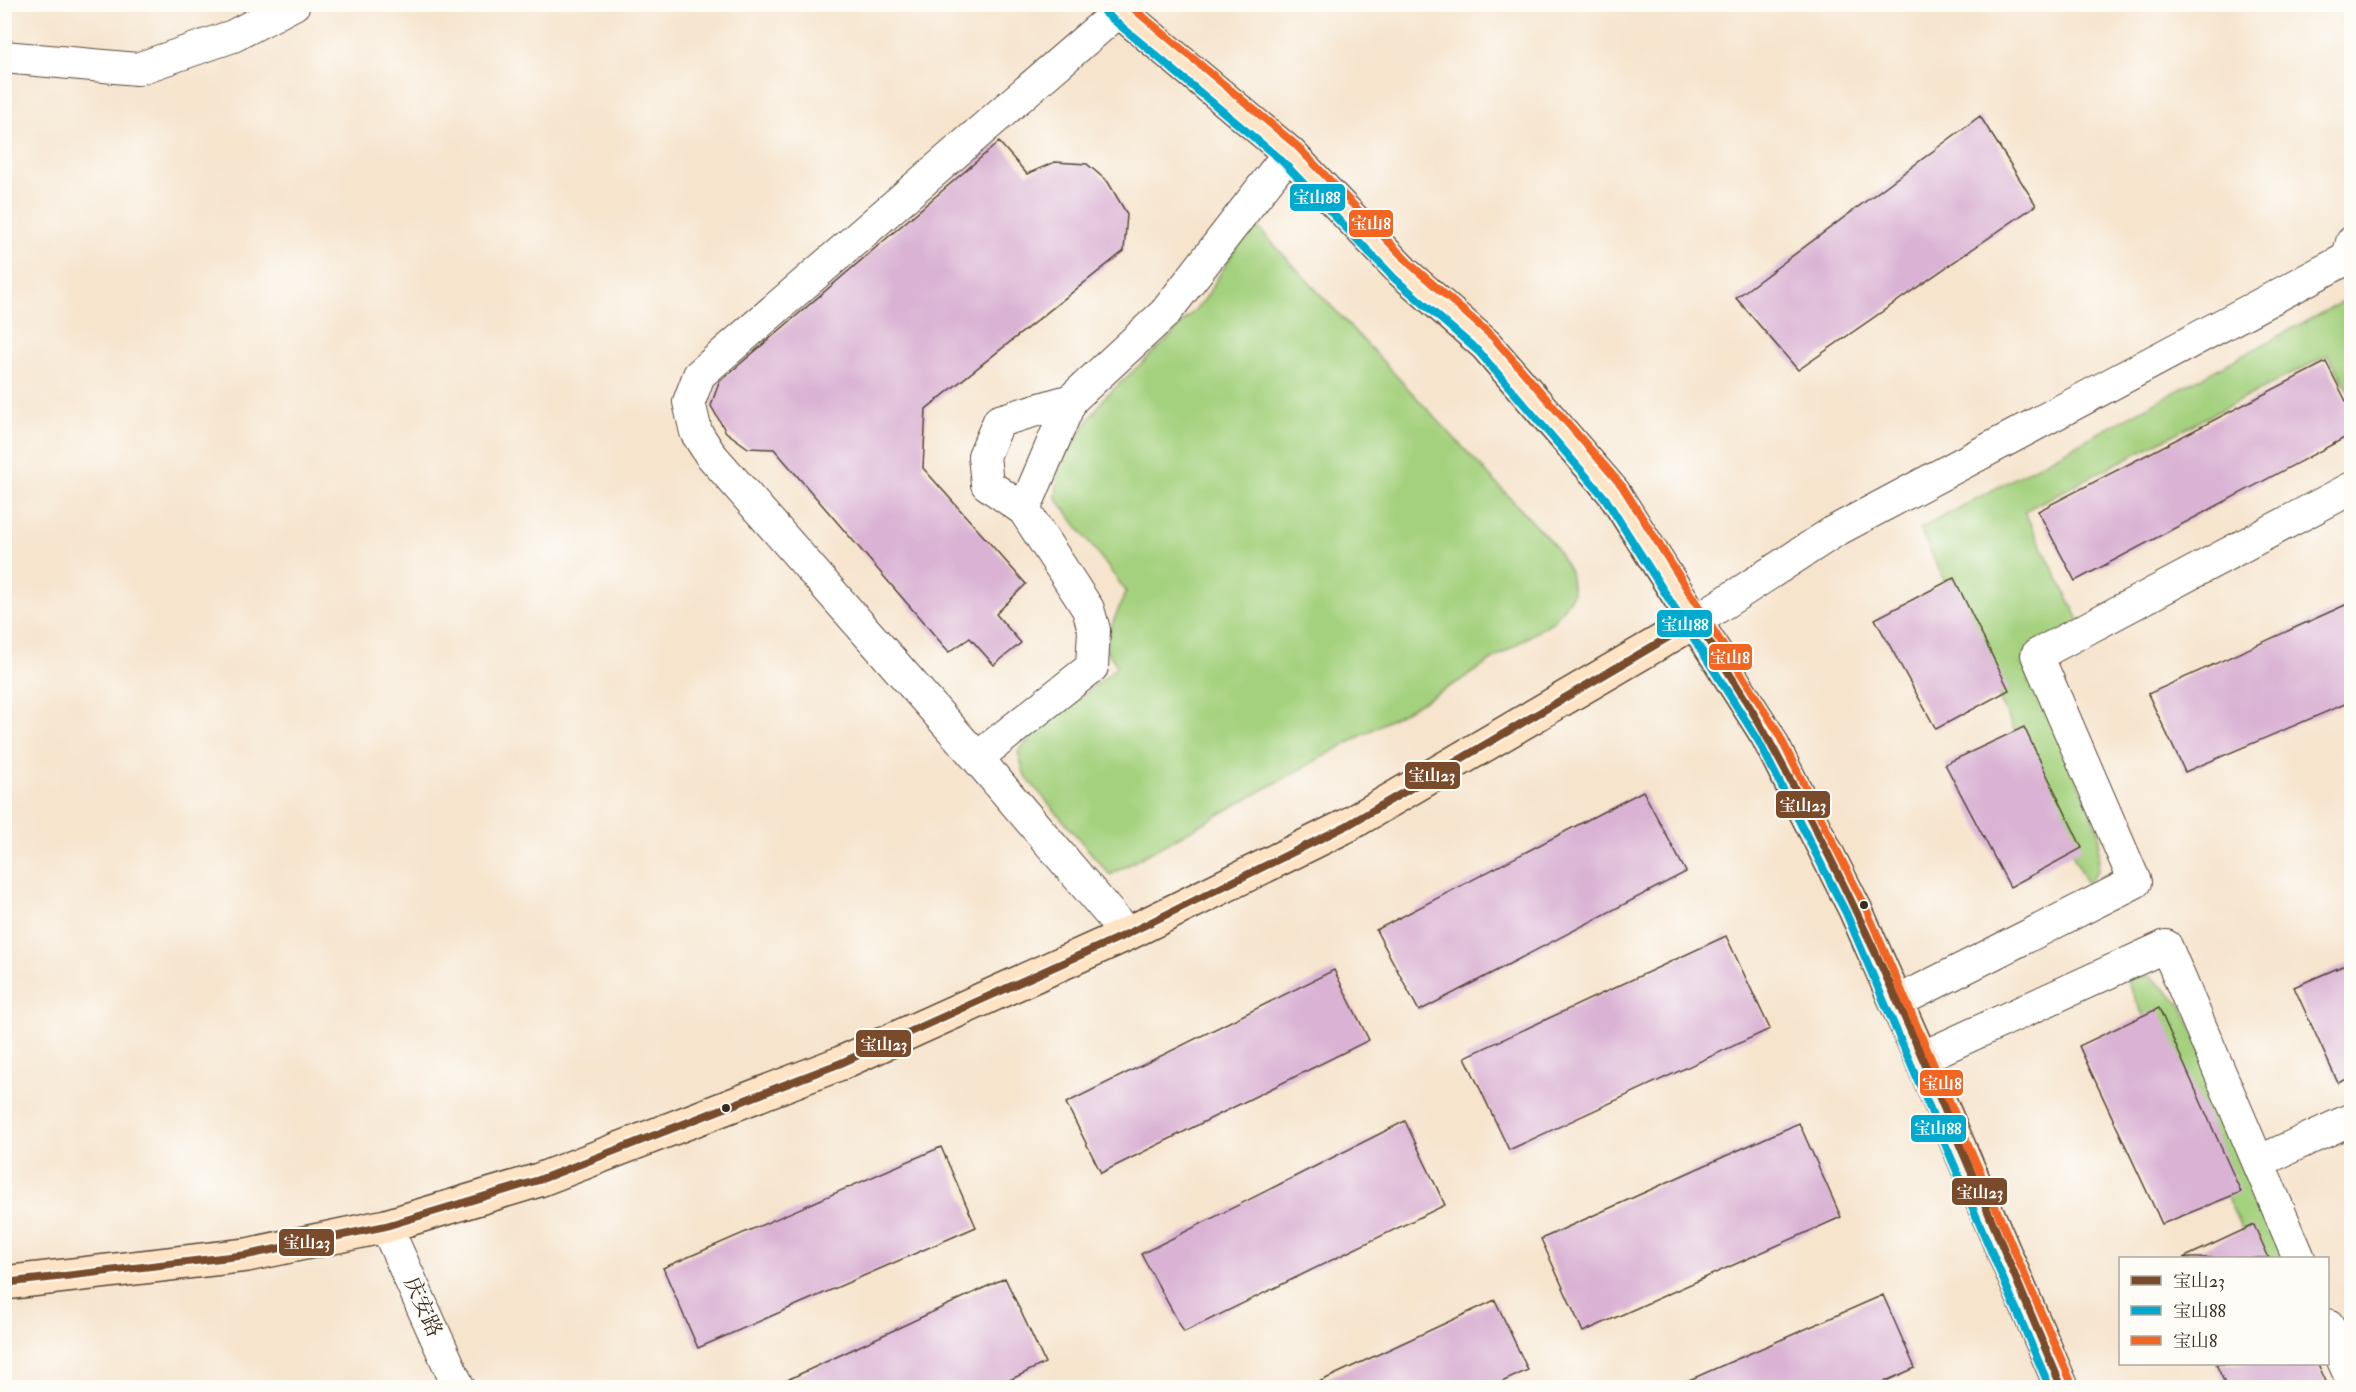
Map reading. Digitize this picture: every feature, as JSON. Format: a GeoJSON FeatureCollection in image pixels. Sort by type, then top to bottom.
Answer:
{"type":"FeatureCollection","features":[{"type":"Feature","properties":{"kind":"street"},"geometry":{"type":"LineString","coordinates":[[4,57],[137,69],[233,36],[294,4]]}},
{"type":"Feature","properties":{"kind":"street"},"geometry":{"type":"LineString","coordinates":[[1127,934],[977,758],[710,454],[696,432],[688,402],[699,375],[1115,8],[1289,153],[1403,272],[1486,345],[1613,492],[1767,735],[1855,909],[1922,1058],[2062,1388]]}},
{"type":"Feature","properties":{"kind":"street"},"geometry":{"type":"LineString","coordinates":[[1024,510],[1071,400],[1165,313],[1289,153]]}},
{"type":"Feature","properties":{"kind":"street"},"geometry":{"type":"LineString","coordinates":[[4,1283],[247,1255],[386,1226],[539,1180],[841,1063],[1127,934],[1348,825],[1696,621],[1835,531],[2348,258],[2352,242]]}},
{"type":"Feature","properties":{"kind":"street"},"geometry":{"type":"LineString","coordinates":[[977,758],[1092,667],[1094,630],[1088,609],[1024,510],[987,484],[984,456],[999,421],[1071,400]]}},
{"type":"Feature","properties":{"kind":"street"},"geometry":{"type":"LineString","coordinates":[[1897,1002],[2135,882],[2037,655],[2352,488]]}},
{"type":"Feature","properties":{"kind":"street"},"geometry":{"type":"LineString","coordinates":[[1922,1058],[2166,946],[2299,1257]]}},
{"type":"Feature","properties":{"kind":"street"},"geometry":{"type":"LineString","coordinates":[[2258,1161],[2352,1119]]}},
{"type":"Feature","properties":{"kind":"street","name":"庆安路"},"geometry":{"type":"LineString","coordinates":[[386,1226],[459,1388]]}},
{"type":"Feature","properties":{"kind":"street"},"geometry":{"type":"LineString","coordinates":[[2329,1327],[2352,1381]]}},
{"type":"Feature","properties":{"kind":"green space"},"geometry":{"type":"Polygon","coordinates":[[[1252,221],[1554,545],[1570,572],[1573,594],[1555,620],[1456,683],[1110,875],[1025,776],[1018,752],[1030,738],[1108,675],[1117,665],[1106,650],[1108,634],[1126,591],[1056,498],[1058,466],[1104,398],[1167,340],[1205,299],[1252,221]]]}},
{"type":"Feature","properties":{"kind":"green space"},"geometry":{"type":"Polygon","coordinates":[[[2351,297],[2351,394],[2328,355],[2024,511],[2080,622],[2025,654],[2100,834],[2098,871],[2086,883],[1920,529],[2351,297]]]}},
{"type":"Feature","properties":{"kind":"green space"},"geometry":{"type":"Polygon","coordinates":[[[2125,976],[2150,976],[2181,1004],[2292,1257],[2255,1257],[2125,976]]]}},
{"type":"Feature","properties":{"kind":"building"},"geometry":{"type":"Polygon","coordinates":[[[1980,116],[2036,205],[1798,370],[1736,298],[1980,116]]]}},
{"type":"Feature","properties":{"kind":"building"},"geometry":{"type":"Polygon","coordinates":[[[999,142],[1027,174],[1055,162],[1087,164],[1108,182],[1127,214],[1124,251],[926,409],[923,468],[1026,584],[996,614],[1021,643],[994,665],[970,638],[949,652],[774,449],[748,448],[726,432],[711,406],[719,382],[999,142]]]}},
{"type":"Feature","properties":{"kind":"building"},"geometry":{"type":"Polygon","coordinates":[[[2326,362],[2352,413],[2352,434],[2075,581],[2038,511],[2326,362]]]}},
{"type":"Feature","properties":{"kind":"building"},"geometry":{"type":"Polygon","coordinates":[[[1954,578],[2009,690],[1936,729],[1875,619],[1954,578]]]}},
{"type":"Feature","properties":{"kind":"building"},"geometry":{"type":"Polygon","coordinates":[[[2352,602],[2352,701],[2185,772],[2148,694],[2352,602]]]}},
{"type":"Feature","properties":{"kind":"building"},"geometry":{"type":"Polygon","coordinates":[[[2024,727],[2082,848],[2010,887],[1945,764],[2024,727]]]}},
{"type":"Feature","properties":{"kind":"building"},"geometry":{"type":"Polygon","coordinates":[[[1643,791],[1686,872],[1419,1011],[1376,930],[1643,791]]]}},
{"type":"Feature","properties":{"kind":"building"},"geometry":{"type":"Polygon","coordinates":[[[1726,936],[1770,1029],[1509,1150],[1465,1057],[1726,936]]]}},
{"type":"Feature","properties":{"kind":"building"},"geometry":{"type":"Polygon","coordinates":[[[2352,962],[2352,1077],[2338,1083],[2294,987],[2352,962]]]}},
{"type":"Feature","properties":{"kind":"building"},"geometry":{"type":"Polygon","coordinates":[[[1334,970],[1369,1040],[1101,1173],[1066,1103],[1334,970]]]}},
{"type":"Feature","properties":{"kind":"building"},"geometry":{"type":"Polygon","coordinates":[[[2159,1008],[2241,1192],[2162,1224],[2079,1046],[2159,1008]]]}},
{"type":"Feature","properties":{"kind":"building"},"geometry":{"type":"Polygon","coordinates":[[[1405,1121],[1445,1205],[1184,1332],[1141,1254],[1405,1121]]]}},
{"type":"Feature","properties":{"kind":"building"},"geometry":{"type":"Polygon","coordinates":[[[1799,1123],[1841,1217],[1583,1332],[1541,1239],[1799,1123]]]}},
{"type":"Feature","properties":{"kind":"building"},"geometry":{"type":"Polygon","coordinates":[[[941,1147],[976,1227],[698,1348],[663,1268],[941,1147]]]}},
{"type":"Feature","properties":{"kind":"building"},"geometry":{"type":"Polygon","coordinates":[[[2254,1225],[2269,1257],[2185,1257],[2254,1225]]]}},
{"type":"Feature","properties":{"kind":"building"},"geometry":{"type":"Polygon","coordinates":[[[1005,1278],[1045,1363],[993,1388],[770,1388],[1005,1278]]]}},
{"type":"Feature","properties":{"kind":"building"},"geometry":{"type":"Polygon","coordinates":[[[1883,1295],[1915,1368],[1870,1388],[1671,1388],[1883,1295]]]}},
{"type":"Feature","properties":{"kind":"building"},"geometry":{"type":"Polygon","coordinates":[[[1495,1300],[1528,1370],[1489,1388],[1306,1388],[1495,1300]]]}},
{"type":"Feature","properties":{"kind":"building"},"geometry":{"type":"Polygon","coordinates":[[[2216,1365],[2318,1365],[2329,1388],[2227,1388],[2216,1365]]]}},
{"type":"Feature","properties":{"kind":"transit line","name":"宝山8"},"geometry":{"type":"LineString","coordinates":[[1128,4],[1296,145],[1410,264],[1493,337],[1622,486],[1776,729],[1864,904],[2072,1384]]}},
{"type":"Feature","properties":{"kind":"transit line","name":"宝山88"},"geometry":{"type":"LineString","coordinates":[[1104,12],[1282,161],[1395,279],[1479,352],[1605,498],[1758,740],[1846,913],[2050,1388]]}},
{"type":"Feature","properties":{"kind":"transit line","name":"宝山23"},"geometry":{"type":"LineString","coordinates":[[1696,621],[1767,737],[1849,896],[1923,1058],[2062,1388]]}},
{"type":"Feature","properties":{"kind":"transit line","name":"宝山23"},"geometry":{"type":"LineString","coordinates":[[4,1283],[247,1255],[386,1226],[539,1180],[841,1063],[1127,934],[1348,825],[1696,621]]}}]}
